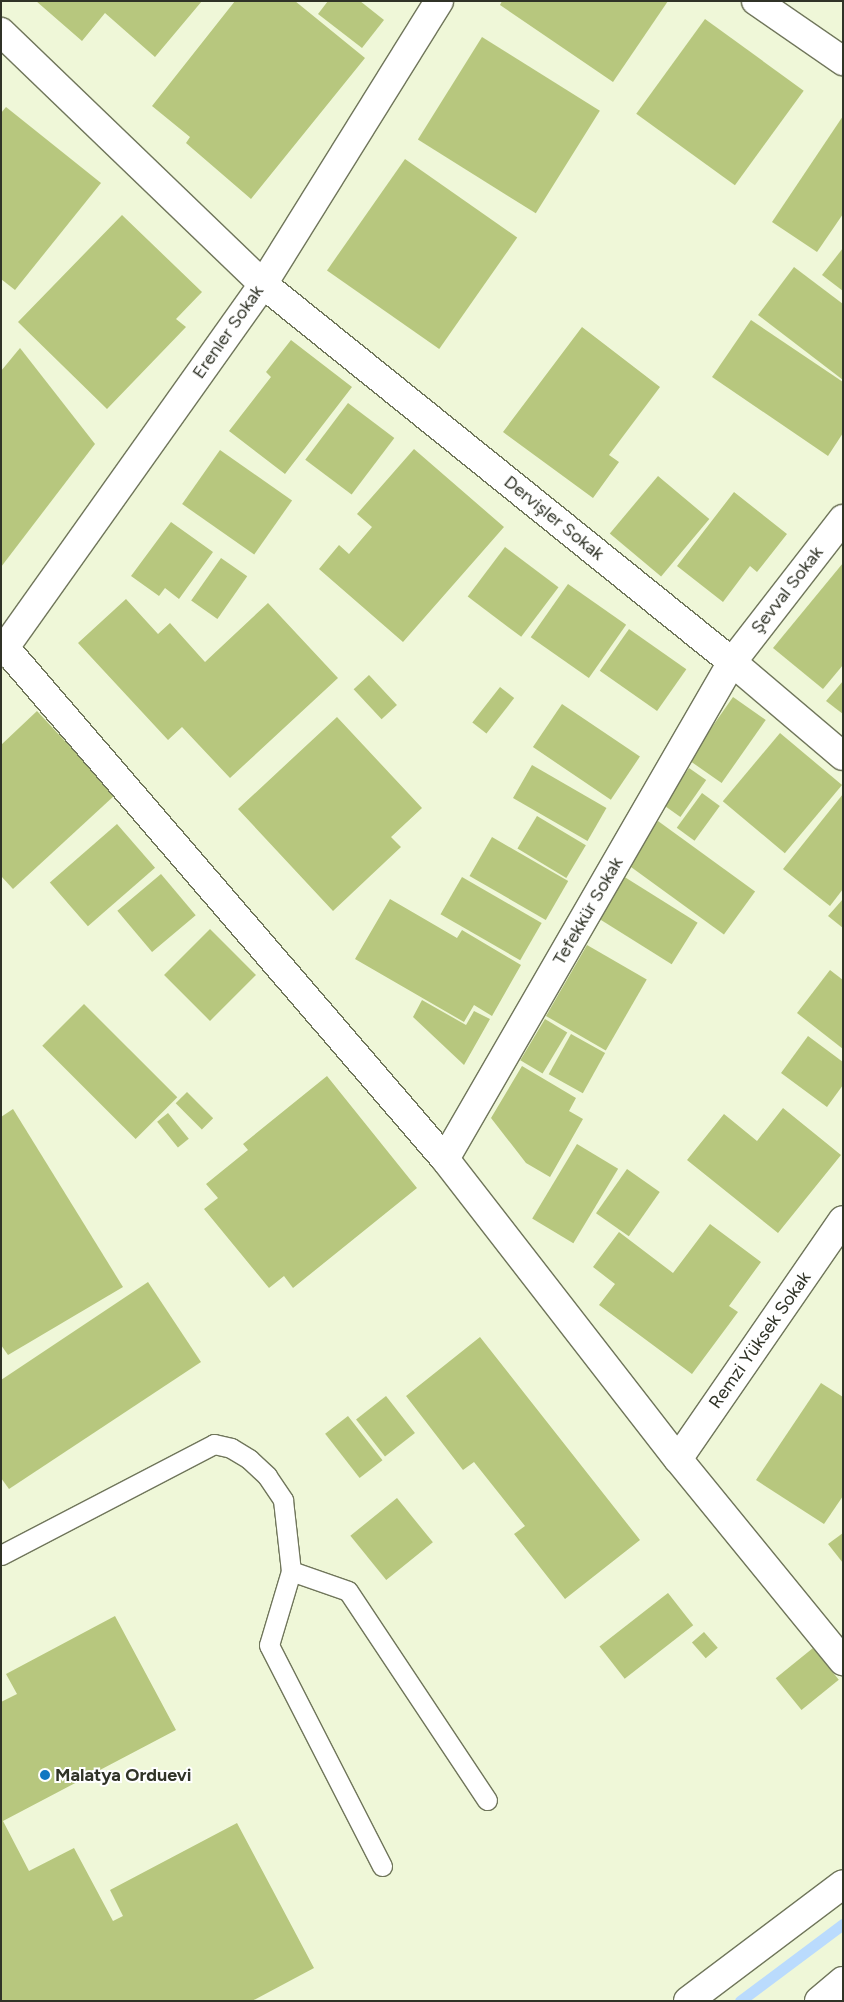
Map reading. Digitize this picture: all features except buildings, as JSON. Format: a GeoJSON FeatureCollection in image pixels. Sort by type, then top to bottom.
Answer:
{"type":"FeatureCollection","features":[{"type":"Feature","properties":{"kind":"street","name":"Erenler Sokak"},"geometry":{"type":"LineString","coordinates":[[2,648],[262,284],[439,1]]}},
{"type":"Feature","properties":{"kind":"street"},"geometry":{"type":"LineString","coordinates":[[756,1],[843,61]]}},
{"type":"Feature","properties":{"kind":"street","name":"Dervişler Sokak"},"geometry":{"type":"LineString","coordinates":[[1,32],[262,284],[732,662],[843,756]]}},
{"type":"Feature","properties":{"kind":"street","name":"Şevval Sokak"},"geometry":{"type":"LineString","coordinates":[[732,662],[843,519]]}},
{"type":"Feature","properties":{"kind":"street"},"geometry":{"type":"LineString","coordinates":[[2,648],[445,1160],[678,1459],[843,1661]]}},
{"type":"Feature","properties":{"kind":"street","name":"Tefekkür Sokak"},"geometry":{"type":"LineString","coordinates":[[445,1160],[732,662]]}},
{"type":"Feature","properties":{"kind":"street","name":"Remzi Yüksek Sokak"},"geometry":{"type":"LineString","coordinates":[[678,1459],[843,1220]]}},
{"type":"Feature","properties":{"kind":"street"},"geometry":{"type":"LineString","coordinates":[[688,2001],[843,1884]]}},
{"type":"Feature","properties":{"kind":"street"},"geometry":{"type":"LineString","coordinates":[[819,2001],[843,1982]]}},
{"type":"Feature","properties":{"kind":"lane"},"geometry":{"type":"LineString","coordinates":[[1,1555],[214,1444],[230,1448],[249,1459],[267,1476],[283,1500],[291,1571],[269,1645],[382,1866]]}},
{"type":"Feature","properties":{"kind":"lane"},"geometry":{"type":"LineString","coordinates":[[291,1571],[348,1591],[487,1800]]}},
{"type":"Feature","properties":{"kind":"waterway"},"geometry":{"type":"LineString","coordinates":[[740,2001],[843,1924]]}},
{"type":"Feature","properties":{"kind":"place","name":"Malatya Orduevi"},"geometry":{"type":"Point","coordinates":[45,1775]}}]}
